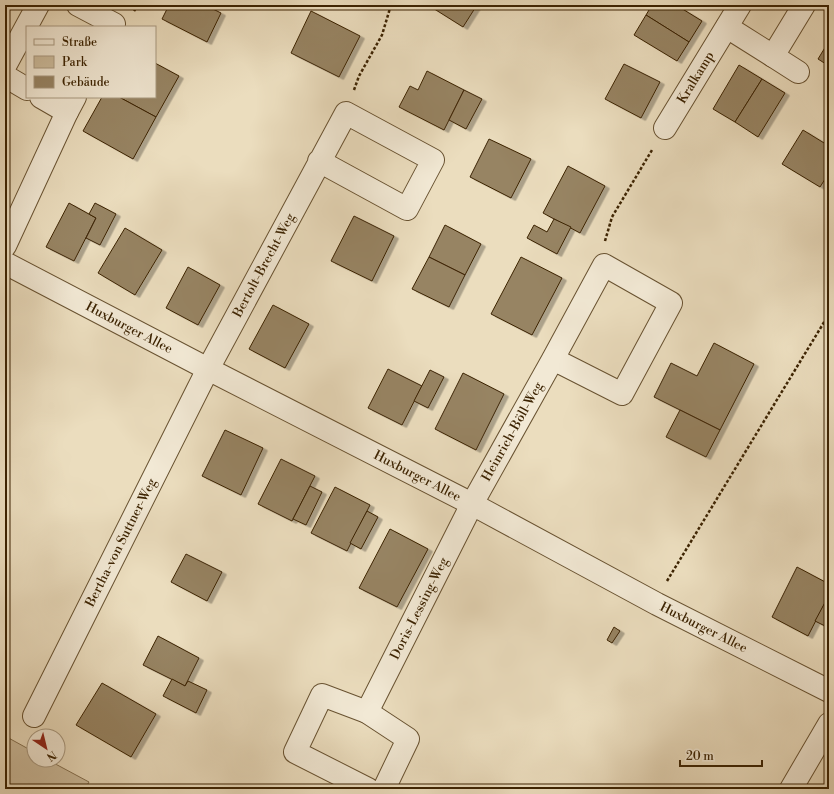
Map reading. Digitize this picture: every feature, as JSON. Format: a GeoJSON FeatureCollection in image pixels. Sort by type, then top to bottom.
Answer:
{"type":"FeatureCollection","features":[{"type":"Feature","properties":{"kind":"street"},"geometry":{"type":"LineString","coordinates":[[27,26],[38,5]]}},
{"type":"Feature","properties":{"kind":"street"},"geometry":{"type":"LineString","coordinates":[[78,5],[114,24],[113,26]]}},
{"type":"Feature","properties":{"kind":"street","name":"Kralkamp"},"geometry":{"type":"LineString","coordinates":[[665,128],[740,5]]}},
{"type":"Feature","properties":{"kind":"street"},"geometry":{"type":"LineString","coordinates":[[773,56],[804,5]]}},
{"type":"Feature","properties":{"kind":"street"},"geometry":{"type":"LineString","coordinates":[[5,66],[26,27]]}},
{"type":"Feature","properties":{"kind":"street"},"geometry":{"type":"LineString","coordinates":[[727,27],[798,72]]}},
{"type":"Feature","properties":{"kind":"street"},"geometry":{"type":"LineString","coordinates":[[5,76],[26,88]]}},
{"type":"Feature","properties":{"kind":"street"},"geometry":{"type":"LineString","coordinates":[[5,246],[71,105],[45,98]]}},
{"type":"Feature","properties":{"kind":"street"},"geometry":{"type":"LineString","coordinates":[[319,161],[407,209],[433,160],[346,113]]}},
{"type":"Feature","properties":{"kind":"street","name":"Bertolt-Brecht-Weg"},"geometry":{"type":"LineString","coordinates":[[208,369],[346,113]]}},
{"type":"Feature","properties":{"kind":"street","name":"Huxburger Allee"},"geometry":{"type":"LineString","coordinates":[[5,264],[472,504],[654,602],[829,691]]}},
{"type":"Feature","properties":{"kind":"street"},"geometry":{"type":"LineString","coordinates":[[553,359],[622,394],[671,303],[604,265]]}},
{"type":"Feature","properties":{"kind":"street","name":"Heinrich-Böll-Weg"},"geometry":{"type":"LineString","coordinates":[[472,504],[604,265]]}},
{"type":"Feature","properties":{"kind":"street","name":"Bertha-von Suttner-Weg"},"geometry":{"type":"LineString","coordinates":[[34,716],[208,369]]}},
{"type":"Feature","properties":{"kind":"street","name":"Doris-Lessing-Weg"},"geometry":{"type":"LineString","coordinates":[[367,712],[472,504]]}},
{"type":"Feature","properties":{"kind":"street"},"geometry":{"type":"LineString","coordinates":[[368,789],[295,752],[322,696],[367,712],[408,739],[384,789]]}},
{"type":"Feature","properties":{"kind":"street"},"geometry":{"type":"LineString","coordinates":[[791,789],[829,724]]}},
{"type":"Feature","properties":{"kind":"path"},"geometry":{"type":"LineString","coordinates":[[346,113],[359,76],[382,35],[391,5]]}},
{"type":"Feature","properties":{"kind":"path"},"geometry":{"type":"LineString","coordinates":[[604,265],[604,245],[612,217],[665,128]]}},
{"type":"Feature","properties":{"kind":"path"},"geometry":{"type":"LineString","coordinates":[[654,602],[829,314]]}},
{"type":"Feature","properties":{"kind":"green space"},"geometry":{"type":"Polygon","coordinates":[[[5,736],[26,748],[26,768],[63,768],[89,782],[85,789],[5,789],[5,736]]]}},
{"type":"Feature","properties":{"kind":"building"},"geometry":{"type":"Polygon","coordinates":[[[169,5],[205,5],[221,13],[207,42],[162,19],[169,5]]]}},
{"type":"Feature","properties":{"kind":"building"},"geometry":{"type":"Polygon","coordinates":[[[428,5],[477,5],[463,27],[428,5]]]}},
{"type":"Feature","properties":{"kind":"building"},"geometry":{"type":"Polygon","coordinates":[[[652,5],[676,5],[702,21],[689,42],[646,15],[652,5]]]}},
{"type":"Feature","properties":{"kind":"building"},"geometry":{"type":"Polygon","coordinates":[[[311,11],[360,36],[339,77],[291,53],[311,11]]]}},
{"type":"Feature","properties":{"kind":"building"},"geometry":{"type":"Polygon","coordinates":[[[646,15],[689,42],[677,61],[634,35],[646,15]]]}},
{"type":"Feature","properties":{"kind":"building"},"geometry":{"type":"Polygon","coordinates":[[[829,41],[829,66],[818,59],[829,41]]]}},
{"type":"Feature","properties":{"kind":"building"},"geometry":{"type":"Polygon","coordinates":[[[156,64],[179,76],[156,117],[121,98],[156,98],[156,64]]]}},
{"type":"Feature","properties":{"kind":"building"},"geometry":{"type":"Polygon","coordinates":[[[624,64],[660,82],[641,118],[605,99],[624,64]]]}},
{"type":"Feature","properties":{"kind":"building"},"geometry":{"type":"Polygon","coordinates":[[[739,65],[762,79],[735,122],[713,109],[739,65]]]}},
{"type":"Feature","properties":{"kind":"building"},"geometry":{"type":"Polygon","coordinates":[[[427,71],[464,90],[444,130],[399,107],[410,86],[418,90],[427,71]]]}},
{"type":"Feature","properties":{"kind":"building"},"geometry":{"type":"Polygon","coordinates":[[[762,79],[785,93],[758,137],[735,122],[762,79]]]}},
{"type":"Feature","properties":{"kind":"building"},"geometry":{"type":"Polygon","coordinates":[[[464,90],[482,99],[466,129],[449,120],[464,90]]]}},
{"type":"Feature","properties":{"kind":"building"},"geometry":{"type":"Polygon","coordinates":[[[101,98],[121,98],[156,117],[133,159],[83,131],[101,98]]]}},
{"type":"Feature","properties":{"kind":"building"},"geometry":{"type":"Polygon","coordinates":[[[803,130],[829,146],[829,173],[820,187],[782,164],[803,130]]]}},
{"type":"Feature","properties":{"kind":"building"},"geometry":{"type":"Polygon","coordinates":[[[489,139],[531,159],[511,198],[470,177],[489,139]]]}},
{"type":"Feature","properties":{"kind":"building"},"geometry":{"type":"Polygon","coordinates":[[[568,166],[605,186],[580,233],[543,213],[568,166]]]}},
{"type":"Feature","properties":{"kind":"building"},"geometry":{"type":"Polygon","coordinates":[[[69,203],[96,218],[74,261],[46,247],[69,203]]]}},
{"type":"Feature","properties":{"kind":"building"},"geometry":{"type":"Polygon","coordinates":[[[95,203],[116,214],[100,245],[86,238],[96,218],[89,214],[95,203]]]}},
{"type":"Feature","properties":{"kind":"building"},"geometry":{"type":"Polygon","coordinates":[[[354,216],[394,236],[372,281],[331,261],[354,216]]]}},
{"type":"Feature","properties":{"kind":"building"},"geometry":{"type":"Polygon","coordinates":[[[554,219],[571,227],[557,254],[527,238],[534,225],[547,232],[554,219]]]}},
{"type":"Feature","properties":{"kind":"building"},"geometry":{"type":"Polygon","coordinates":[[[445,225],[481,244],[465,275],[429,257],[445,225]]]}},
{"type":"Feature","properties":{"kind":"building"},"geometry":{"type":"Polygon","coordinates":[[[125,228],[162,250],[135,295],[98,273],[125,228]]]}},
{"type":"Feature","properties":{"kind":"building"},"geometry":{"type":"Polygon","coordinates":[[[429,257],[465,275],[449,307],[412,289],[429,257]]]}},
{"type":"Feature","properties":{"kind":"building"},"geometry":{"type":"Polygon","coordinates":[[[521,257],[562,278],[532,335],[491,314],[521,257]]]}},
{"type":"Feature","properties":{"kind":"building"},"geometry":{"type":"Polygon","coordinates":[[[188,267],[220,285],[198,325],[166,308],[188,267]]]}},
{"type":"Feature","properties":{"kind":"building"},"geometry":{"type":"Polygon","coordinates":[[[273,305],[309,324],[285,368],[249,349],[273,305]]]}},
{"type":"Feature","properties":{"kind":"building"},"geometry":{"type":"Polygon","coordinates":[[[714,343],[754,364],[720,430],[654,397],[671,363],[697,376],[714,343]]]}},
{"type":"Feature","properties":{"kind":"building"},"geometry":{"type":"Polygon","coordinates":[[[388,369],[422,386],[402,425],[368,408],[388,369]]]}},
{"type":"Feature","properties":{"kind":"building"},"geometry":{"type":"Polygon","coordinates":[[[430,370],[444,377],[428,408],[414,401],[430,370]]]}},
{"type":"Feature","properties":{"kind":"building"},"geometry":{"type":"Polygon","coordinates":[[[463,373],[504,394],[476,450],[435,429],[463,373]]]}},
{"type":"Feature","properties":{"kind":"building"},"geometry":{"type":"Polygon","coordinates":[[[680,410],[720,430],[706,457],[666,437],[680,410]]]}},
{"type":"Feature","properties":{"kind":"building"},"geometry":{"type":"Polygon","coordinates":[[[225,430],[263,448],[241,495],[202,476],[225,430]]]}},
{"type":"Feature","properties":{"kind":"building"},"geometry":{"type":"Polygon","coordinates":[[[281,459],[315,476],[292,521],[258,504],[281,459]]]}},
{"type":"Feature","properties":{"kind":"building"},"geometry":{"type":"Polygon","coordinates":[[[310,486],[322,492],[306,525],[293,519],[310,486]]]}},
{"type":"Feature","properties":{"kind":"building"},"geometry":{"type":"Polygon","coordinates":[[[335,487],[370,505],[347,551],[311,533],[335,487]]]}},
{"type":"Feature","properties":{"kind":"building"},"geometry":{"type":"Polygon","coordinates":[[[367,511],[378,517],[361,549],[350,543],[367,511]]]}},
{"type":"Feature","properties":{"kind":"building"},"geometry":{"type":"Polygon","coordinates":[[[390,529],[428,549],[397,607],[359,588],[390,529]]]}},
{"type":"Feature","properties":{"kind":"building"},"geometry":{"type":"Polygon","coordinates":[[[186,554],[222,572],[207,601],[171,582],[186,554]]]}},
{"type":"Feature","properties":{"kind":"building"},"geometry":{"type":"Polygon","coordinates":[[[797,567],[829,584],[829,595],[808,636],[772,617],[797,567]]]}},
{"type":"Feature","properties":{"kind":"building"},"geometry":{"type":"Polygon","coordinates":[[[829,595],[829,623],[827,627],[815,621],[829,595]]]}},
{"type":"Feature","properties":{"kind":"building"},"geometry":{"type":"Polygon","coordinates":[[[614,627],[620,631],[612,643],[607,640],[614,627]]]}},
{"type":"Feature","properties":{"kind":"building"},"geometry":{"type":"Polygon","coordinates":[[[158,636],[199,658],[185,686],[143,665],[158,636]]]}},
{"type":"Feature","properties":{"kind":"building"},"geometry":{"type":"Polygon","coordinates":[[[172,679],[185,686],[188,681],[207,690],[196,713],[163,696],[172,679]]]}},
{"type":"Feature","properties":{"kind":"building"},"geometry":{"type":"Polygon","coordinates":[[[102,683],[156,714],[131,757],[76,725],[102,683]]]}}]}
